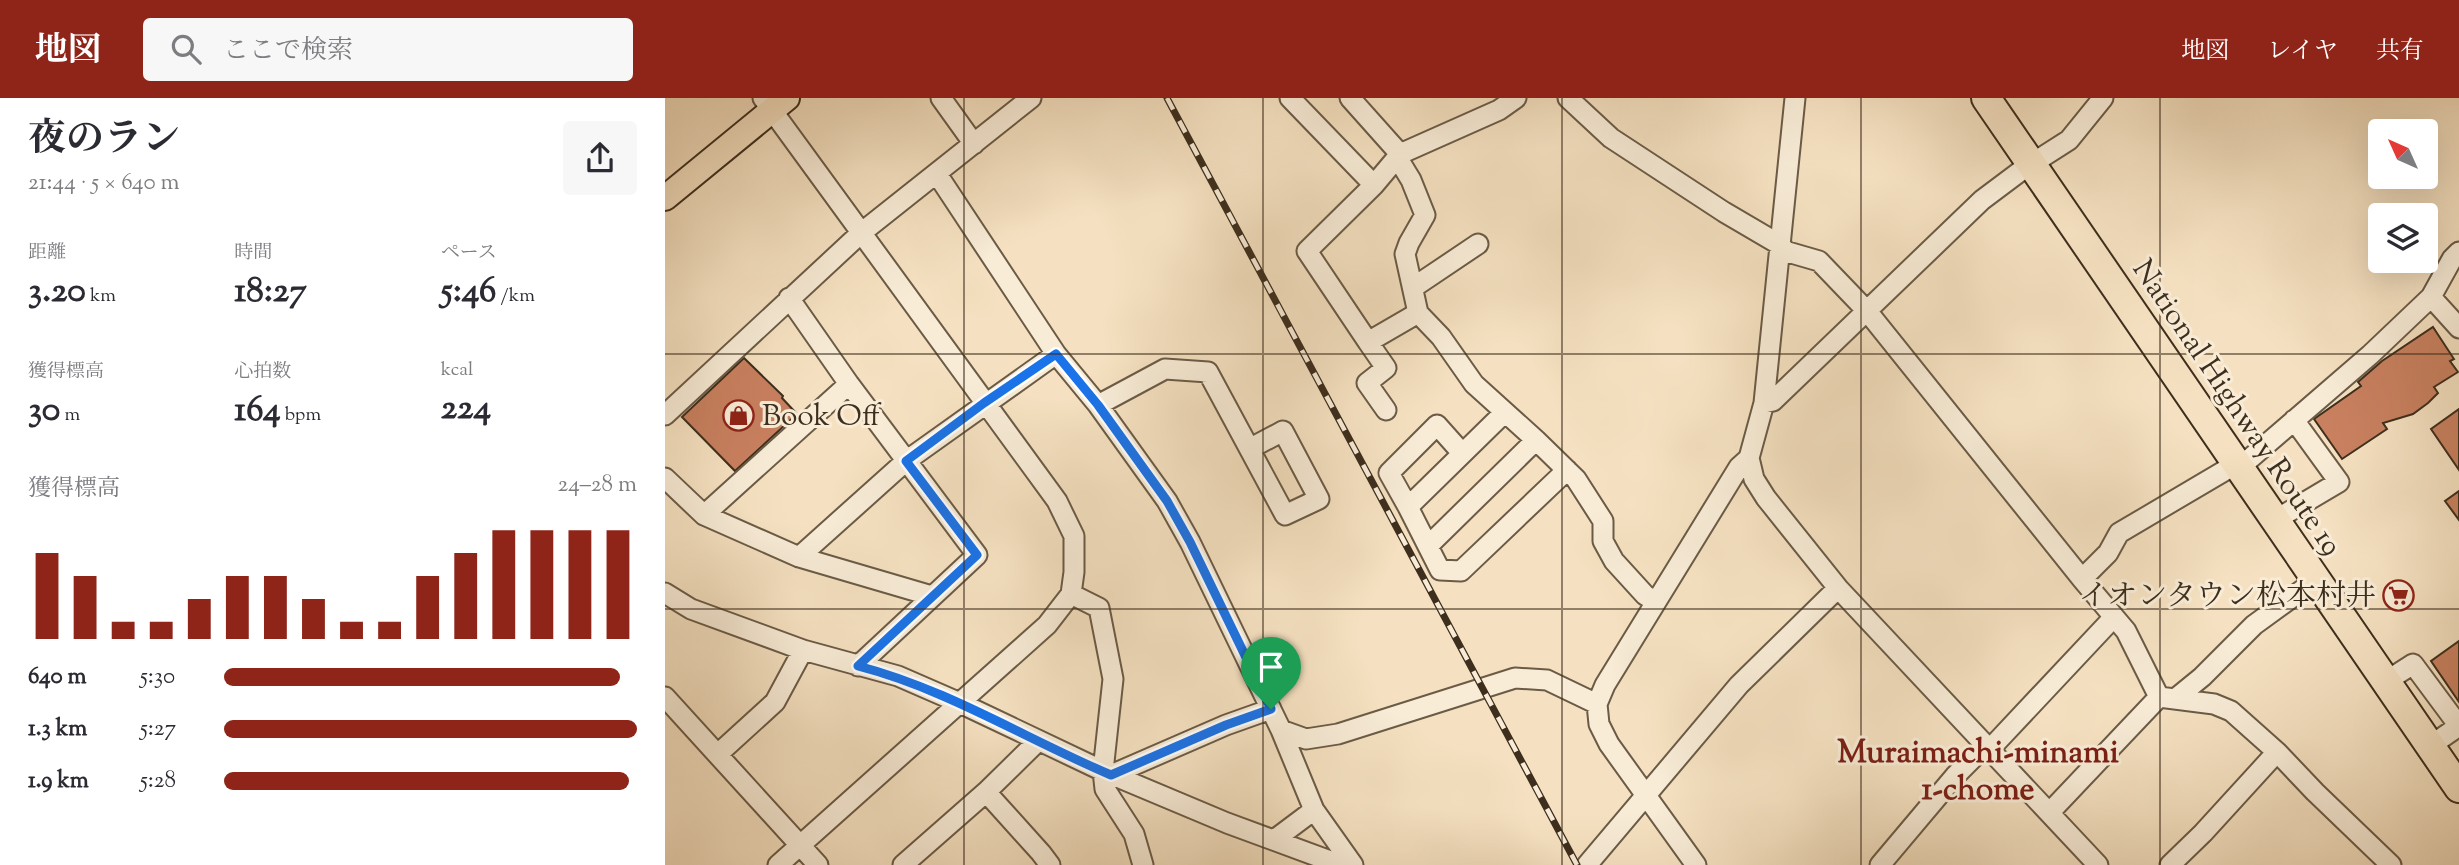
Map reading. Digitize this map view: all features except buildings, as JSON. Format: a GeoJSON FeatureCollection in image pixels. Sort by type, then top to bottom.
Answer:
{"type":"FeatureCollection","features":[{"type":"Feature","properties":{"kind":"highway","name":"National Highway Route 19"},"geometry":{"type":"LineString","coordinates":[[1986,98],[2459,788]]}},
{"type":"Feature","properties":{"kind":"main road"},"geometry":{"type":"LineString","coordinates":[[665,198],[774,102]]}},
{"type":"Feature","properties":{"kind":"street"},"geometry":{"type":"LineString","coordinates":[[941,98],[974,144]]}},
{"type":"Feature","properties":{"kind":"street"},"geometry":{"type":"LineString","coordinates":[[665,415],[861,233],[1031,98]]}},
{"type":"Feature","properties":{"kind":"street"},"geometry":{"type":"LineString","coordinates":[[1290,98],[1374,185]]}},
{"type":"Feature","properties":{"kind":"street"},"geometry":{"type":"LineString","coordinates":[[1350,98],[1399,156],[1425,215],[1405,254],[1418,313],[1441,337],[1473,384],[1567,470],[1603,521],[1603,541],[1614,561],[1645,595],[1656,602]]}},
{"type":"Feature","properties":{"kind":"street"},"geometry":{"type":"LineString","coordinates":[[1386,410],[1367,383],[1386,368],[1307,251],[1374,185],[1399,156],[1499,110],[1516,98]]}},
{"type":"Feature","properties":{"kind":"street"},"geometry":{"type":"LineString","coordinates":[[1568,98],[1611,138],[1724,212],[1781,248],[1819,261],[1867,311],[2081,579],[2126,631],[2167,698]]}},
{"type":"Feature","properties":{"kind":"street"},"geometry":{"type":"LineString","coordinates":[[1795,98],[1764,404],[1749,458],[1754,479],[1838,588],[2098,865]]}},
{"type":"Feature","properties":{"kind":"street"},"geometry":{"type":"LineString","coordinates":[[1764,404],[1773,401],[1982,200],[2069,140],[2103,98]]}},
{"type":"Feature","properties":{"kind":"street"},"geometry":{"type":"LineString","coordinates":[[774,102],[861,233],[1057,501],[1075,536],[1075,572],[1071,594],[1047,625],[778,865]]}},
{"type":"Feature","properties":{"kind":"street"},"geometry":{"type":"LineString","coordinates":[[937,173],[1056,354],[1098,405],[1167,501],[1190,542],[1281,730],[1314,810],[1353,865]]}},
{"type":"Feature","properties":{"kind":"street"},"geometry":{"type":"LineString","coordinates":[[1414,287],[1478,244]]}},
{"type":"Feature","properties":{"kind":"street"},"geometry":{"type":"LineString","coordinates":[[2081,579],[2108,553],[2119,533],[2237,466],[2370,355],[2431,297],[2452,259],[2459,252]]}},
{"type":"Feature","properties":{"kind":"street"},"geometry":{"type":"LineString","coordinates":[[2431,297],[2459,328]]}},
{"type":"Feature","properties":{"kind":"street"},"geometry":{"type":"LineString","coordinates":[[789,298],[849,384],[977,555],[858,666]]}},
{"type":"Feature","properties":{"kind":"street"},"geometry":{"type":"LineString","coordinates":[[1368,342],[1418,313]]}},
{"type":"Feature","properties":{"kind":"street"},"geometry":{"type":"LineString","coordinates":[[799,557],[906,461],[1056,354]]}},
{"type":"Feature","properties":{"kind":"street"},"geometry":{"type":"LineString","coordinates":[[1098,405],[1165,369],[1208,372],[1251,448]]}},
{"type":"Feature","properties":{"kind":"street"},"geometry":{"type":"LineString","coordinates":[[704,515],[849,384]]}},
{"type":"Feature","properties":{"kind":"street"},"geometry":{"type":"LineString","coordinates":[[1408,507],[1504,413]]}},
{"type":"Feature","properties":{"kind":"street"},"geometry":{"type":"LineString","coordinates":[[2275,520],[2339,482],[2294,420]]}},
{"type":"Feature","properties":{"kind":"street"},"geometry":{"type":"LineString","coordinates":[[1462,453],[1437,425],[1389,473],[1440,569],[1461,572],[1567,470]]}},
{"type":"Feature","properties":{"kind":"street"},"geometry":{"type":"LineString","coordinates":[[1428,545],[1536,440]]}},
{"type":"Feature","properties":{"kind":"street"},"geometry":{"type":"LineString","coordinates":[[1696,865],[1609,744],[1599,724],[1597,704],[1605,685],[1739,467],[1749,458]]}},
{"type":"Feature","properties":{"kind":"street"},"geometry":{"type":"LineString","coordinates":[[665,478],[704,515],[799,557],[932,596]]}},
{"type":"Feature","properties":{"kind":"street"},"geometry":{"type":"LineString","coordinates":[[2050,812],[2167,698],[2202,677],[2254,625],[2316,580]]}},
{"type":"Feature","properties":{"kind":"street"},"geometry":{"type":"LineString","coordinates":[[1587,865],[1739,685],[1838,588]]}},
{"type":"Feature","properties":{"kind":"street"},"geometry":{"type":"LineString","coordinates":[[665,593],[691,609],[803,650],[898,676],[1107,773],[1341,865]]}},
{"type":"Feature","properties":{"kind":"street"},"geometry":{"type":"LineString","coordinates":[[1071,594],[1098,608],[1113,679],[1105,789],[1134,834],[1143,865]]}},
{"type":"Feature","properties":{"kind":"street"},"geometry":{"type":"LineString","coordinates":[[1880,865],[1955,776],[1988,747],[2114,617]]}},
{"type":"Feature","properties":{"kind":"street"},"geometry":{"type":"LineString","coordinates":[[718,754],[775,702],[803,650]]}},
{"type":"Feature","properties":{"kind":"street"},"geometry":{"type":"LineString","coordinates":[[1281,730],[1307,739],[1338,734],[1515,678],[1547,680],[1597,704]]}},
{"type":"Feature","properties":{"kind":"street"},"geometry":{"type":"LineString","coordinates":[[665,697],[818,865]]}},
{"type":"Feature","properties":{"kind":"street"},"geometry":{"type":"LineString","coordinates":[[2167,698],[2214,704],[2231,711],[2277,752],[2315,793],[2391,865]]}},
{"type":"Feature","properties":{"kind":"street"},"geometry":{"type":"LineString","coordinates":[[1107,773],[1271,709]]}},
{"type":"Feature","properties":{"kind":"street"},"geometry":{"type":"LineString","coordinates":[[903,865],[986,792],[1038,741]]}},
{"type":"Feature","properties":{"kind":"street"},"geometry":{"type":"LineString","coordinates":[[2170,865],[2277,752]]}},
{"type":"Feature","properties":{"kind":"street"},"geometry":{"type":"LineString","coordinates":[[986,792],[1039,861]]}},
{"type":"Feature","properties":{"kind":"street"},"geometry":{"type":"LineString","coordinates":[[1274,840],[1314,810]]}},
{"type":"Feature","properties":{"kind":"railway"},"geometry":{"type":"LineString","coordinates":[[1167,98],[1577,865]]}},
{"type":"Feature","properties":{"kind":"place","name":"Book Off"},"geometry":{"type":"Point","coordinates":[739,415]}},
{"type":"Feature","properties":{"kind":"place","name":"イオンタウン松本村井"},"geometry":{"type":"Point","coordinates":[2399,595]}},
{"type":"Feature","properties":{"kind":"district","name":"Muraimachi-minami 1-chome"},"geometry":{"type":"Point","coordinates":[1978,770]}},
{"type":"Feature","properties":{"kind":"route"},"geometry":{"type":"LineString","coordinates":[[1056,354],[1098,405],[1167,501],[1190,542],[1271,709],[1226,725],[1111,775],[898,676],[858,666],[977,555],[906,461],[1056,354]]}}]}
